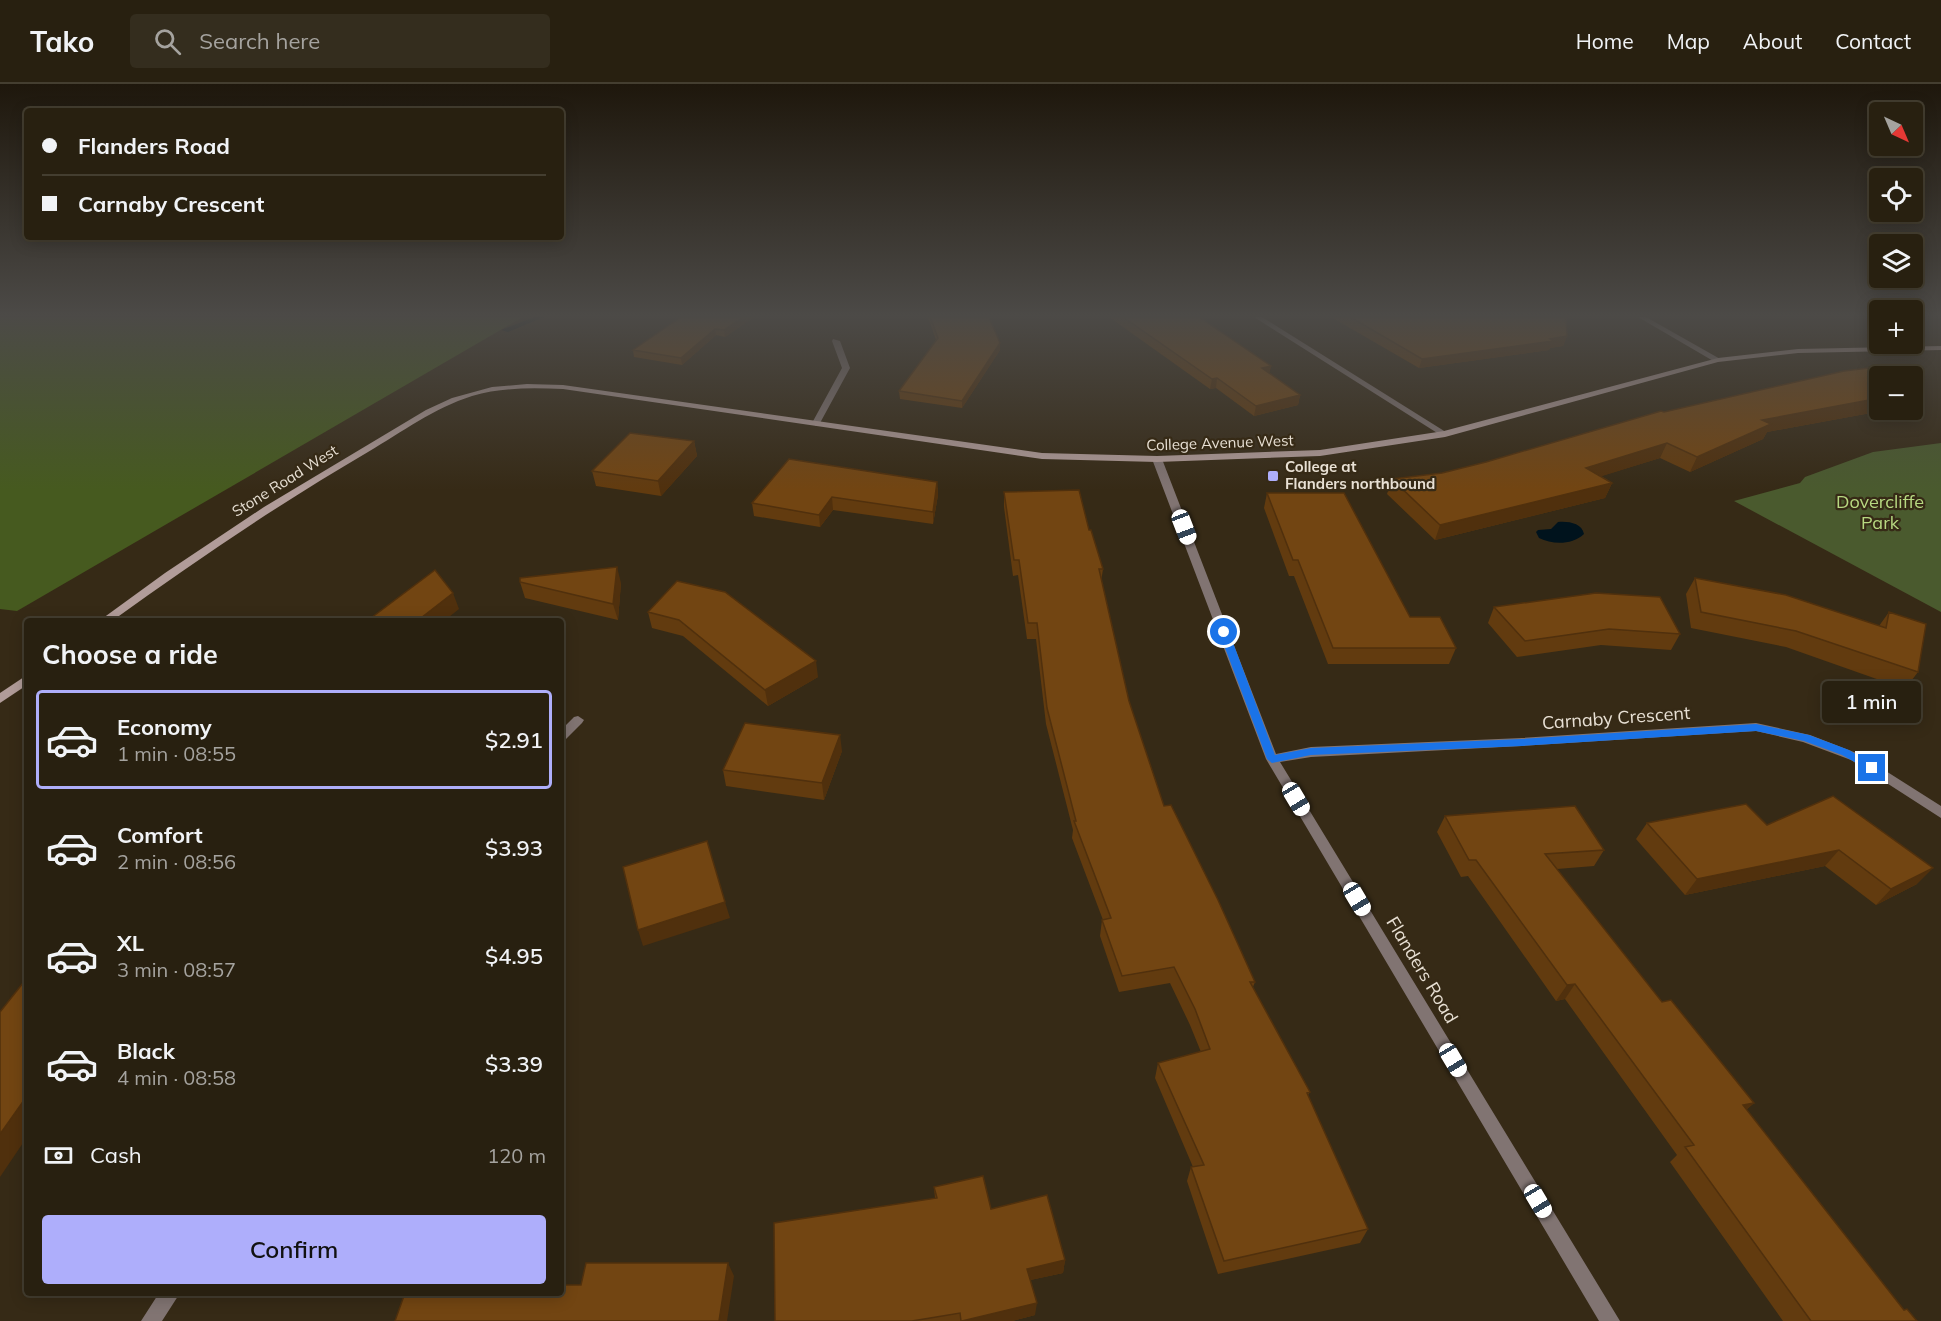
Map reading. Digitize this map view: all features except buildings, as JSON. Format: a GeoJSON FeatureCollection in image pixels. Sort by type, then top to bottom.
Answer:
{"type":"FeatureCollection","features":[{"type":"Feature","properties":{"kind":"street"},"geometry":{"type":"LineString","coordinates":[[816,423],[842,375]]}},
{"type":"Feature","properties":{"kind":"street"},"geometry":{"type":"LineString","coordinates":[[1351,375],[1445,434]]}},
{"type":"Feature","properties":{"kind":"street","name":"College Avenue West"},"geometry":{"type":"LineString","coordinates":[[493,389],[563,387],[1042,456],[1158,459],[1320,453],[1445,434],[1664,375]]}},
{"type":"Feature","properties":{"kind":"street","name":"Stone Road West"},"geometry":{"type":"LineString","coordinates":[[109,618],[161,580],[314,479],[439,406],[469,394],[493,389]]}},
{"type":"Feature","properties":{"kind":"street","name":"Flanders Road"},"geometry":{"type":"LineString","coordinates":[[1158,459],[1272,759],[1610,1321]]}},
{"type":"Feature","properties":{"kind":"street"},"geometry":{"type":"LineString","coordinates":[[0,699],[24,681]]}},
{"type":"Feature","properties":{"kind":"street"},"geometry":{"type":"LineString","coordinates":[[564,734],[578,720]]}},
{"type":"Feature","properties":{"kind":"street","name":"Carnaby Crescent"},"geometry":{"type":"LineString","coordinates":[[1272,759],[1311,752],[1756,728],[1806,738],[1855,757],[1941,813]]}},
{"type":"Feature","properties":{"kind":"street"},"geometry":{"type":"LineString","coordinates":[[152,1321],[168,1296]]}},
{"type":"Feature","properties":{"kind":"green space"},"geometry":{"type":"Polygon","coordinates":[[[0,375],[424,375],[17,611],[0,609],[0,375]]]}},
{"type":"Feature","properties":{"kind":"green space","name":"Dovercliffe Park"},"geometry":{"type":"Polygon","coordinates":[[[1941,443],[1941,612],[1734,501],[1800,483],[1805,477],[1873,452],[1941,443]]]}},
{"type":"Feature","properties":{"kind":"water"},"geometry":{"type":"Polygon","coordinates":[[[1558,522],[1578,525],[1584,534],[1579,538],[1562,543],[1539,538],[1536,532],[1538,530],[1551,529],[1558,522]]]}},
{"type":"Feature","properties":{"kind":"place","name":"College at Flanders northbound"},"geometry":{"type":"Point","coordinates":[1273,476]}},
{"type":"Feature","properties":{"kind":"route"},"geometry":{"type":"LineString","coordinates":[[1224,632],[1272,759],[1311,752],[1756,728],[1806,738],[1845,752],[1872,768]]}}]}
